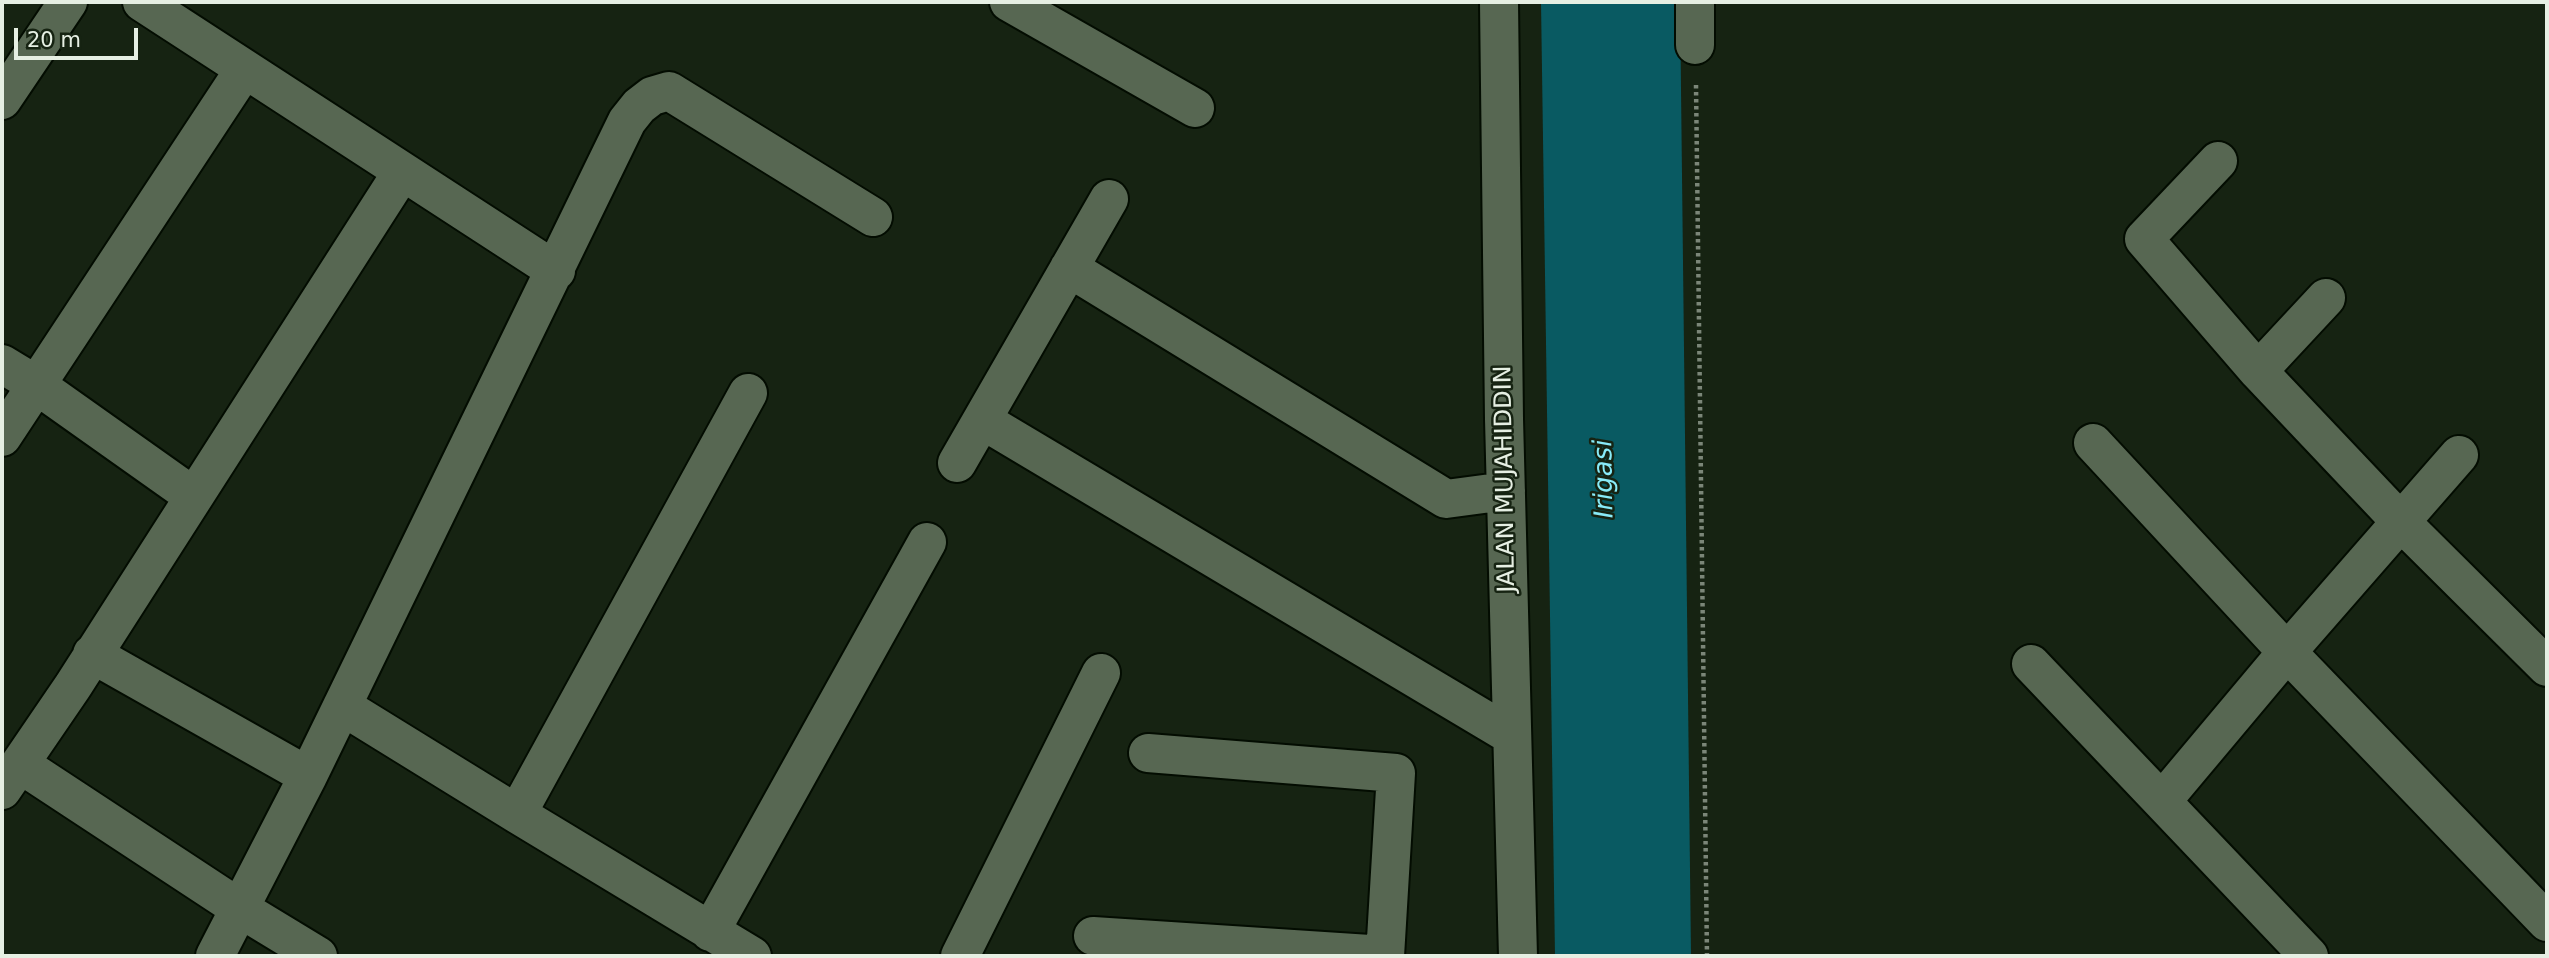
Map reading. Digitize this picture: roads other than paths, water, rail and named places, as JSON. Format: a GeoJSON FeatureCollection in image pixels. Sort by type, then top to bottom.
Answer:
{"type":"FeatureCollection","features":[{"type":"Feature","properties":{"kind":"street"},"geometry":{"type":"LineString","coordinates":[[2,100],[68,2]]}},
{"type":"Feature","properties":{"kind":"street"},"geometry":{"type":"LineString","coordinates":[[142,2],[555,271]]}},
{"type":"Feature","properties":{"kind":"street"},"geometry":{"type":"LineString","coordinates":[[1009,2],[1195,108]]}},
{"type":"Feature","properties":{"kind":"street","name":"JALAN MUJAHIDDIN"},"geometry":{"type":"LineString","coordinates":[[1499,2],[1506,491],[1518,956]]}},
{"type":"Feature","properties":{"kind":"street"},"geometry":{"type":"LineString","coordinates":[[1695,2],[1695,45]]}},
{"type":"Feature","properties":{"kind":"street"},"geometry":{"type":"LineString","coordinates":[[2,437],[244,70]]}},
{"type":"Feature","properties":{"kind":"street"},"geometry":{"type":"LineString","coordinates":[[215,956],[308,776],[626,121],[639,106],[652,96],[669,91],[873,216]]}},
{"type":"Feature","properties":{"kind":"street"},"geometry":{"type":"LineString","coordinates":[[2218,161],[2144,239],[2258,371],[2400,521],[2542,650]]}},
{"type":"Feature","properties":{"kind":"street"},"geometry":{"type":"LineString","coordinates":[[318,956],[240,908],[11,777],[73,686],[402,172]]}},
{"type":"Feature","properties":{"kind":"street"},"geometry":{"type":"LineString","coordinates":[[957,463],[1109,199]]}},
{"type":"Feature","properties":{"kind":"street"},"geometry":{"type":"LineString","coordinates":[[1069,268],[1446,499],[1506,491]]}},
{"type":"Feature","properties":{"kind":"street"},"geometry":{"type":"LineString","coordinates":[[2258,371],[2326,298]]}},
{"type":"Feature","properties":{"kind":"street"},"geometry":{"type":"LineString","coordinates":[[2,364],[35,384],[193,496]]}},
{"type":"Feature","properties":{"kind":"street"},"geometry":{"type":"LineString","coordinates":[[517,814],[748,393]]}},
{"type":"Feature","properties":{"kind":"street"},"geometry":{"type":"LineString","coordinates":[[982,420],[1512,736]]}},
{"type":"Feature","properties":{"kind":"street"},"geometry":{"type":"LineString","coordinates":[[2093,443],[2287,652],[2547,922]]}},
{"type":"Feature","properties":{"kind":"street"},"geometry":{"type":"LineString","coordinates":[[2162,801],[2287,652],[2459,455]]}},
{"type":"Feature","properties":{"kind":"street"},"geometry":{"type":"LineString","coordinates":[[710,932],[927,542]]}},
{"type":"Feature","properties":{"kind":"street"},"geometry":{"type":"LineString","coordinates":[[92,654],[308,776]]}},
{"type":"Feature","properties":{"kind":"street"},"geometry":{"type":"LineString","coordinates":[[2031,664],[2309,956]]}},
{"type":"Feature","properties":{"kind":"street"},"geometry":{"type":"LineString","coordinates":[[960,956],[1101,673]]}},
{"type":"Feature","properties":{"kind":"street"},"geometry":{"type":"LineString","coordinates":[[342,706],[752,956]]}},
{"type":"Feature","properties":{"kind":"street"},"geometry":{"type":"LineString","coordinates":[[1093,936],[1385,955],[1396,773],[1148,753]]}},
{"type":"Feature","properties":{"kind":"water","name":"Irigasi"},"geometry":{"type":"Polygon","coordinates":[[[1541,2],[1680,2],[1691,956],[1555,956],[1541,2]]]}}]}
